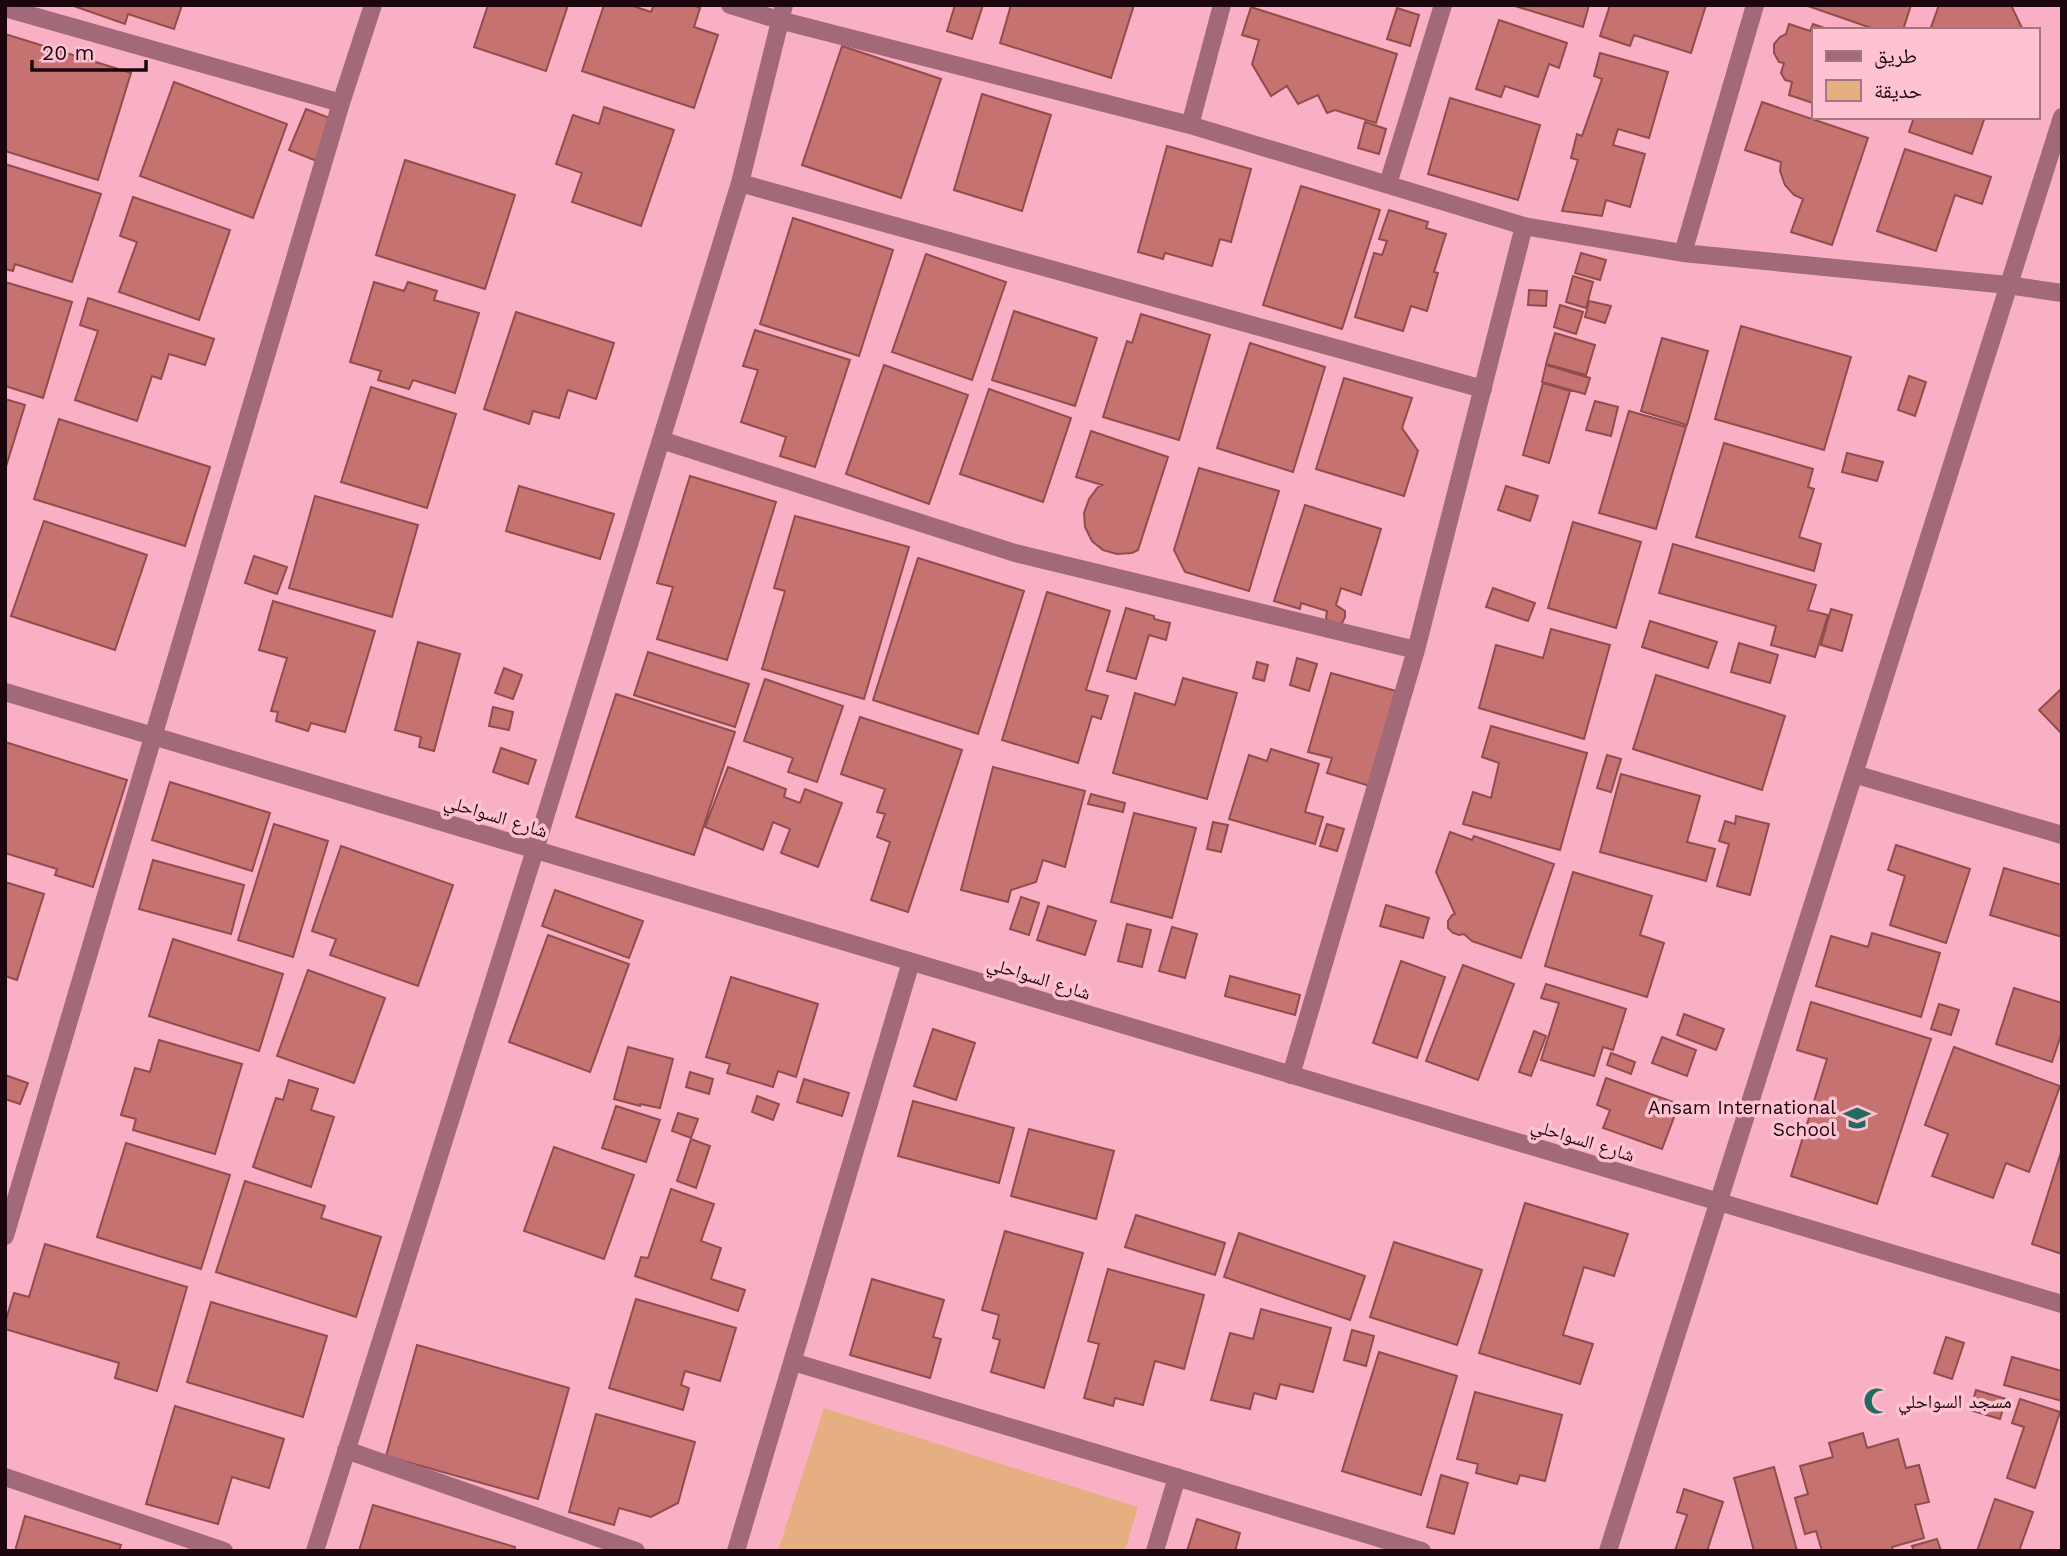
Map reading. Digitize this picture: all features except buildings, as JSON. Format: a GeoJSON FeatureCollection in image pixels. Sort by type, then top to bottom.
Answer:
{"type":"FeatureCollection","features":[{"type":"Feature","properties":{"kind":"street"},"geometry":{"type":"LineString","coordinates":[[5,1236],[341,103],[373,5]]}},
{"type":"Feature","properties":{"kind":"street"},"geometry":{"type":"LineString","coordinates":[[730,5],[781,13],[1190,125],[1524,226],[1683,253],[2008,285],[2062,293]]}},
{"type":"Feature","properties":{"kind":"street"},"geometry":{"type":"LineString","coordinates":[[1190,125],[1222,5]]}},
{"type":"Feature","properties":{"kind":"street"},"geometry":{"type":"LineString","coordinates":[[1388,184],[1443,5]]}},
{"type":"Feature","properties":{"kind":"street"},"geometry":{"type":"LineString","coordinates":[[1683,253],[1755,5]]}},
{"type":"Feature","properties":{"kind":"street"},"geometry":{"type":"LineString","coordinates":[[5,8],[341,103]]}},
{"type":"Feature","properties":{"kind":"street"},"geometry":{"type":"LineString","coordinates":[[315,1551],[535,850],[740,183],[781,13]]}},
{"type":"Feature","properties":{"kind":"street"},"geometry":{"type":"LineString","coordinates":[[1608,1551],[2062,117]]}},
{"type":"Feature","properties":{"kind":"street"},"geometry":{"type":"LineString","coordinates":[[740,183],[1483,389]]}},
{"type":"Feature","properties":{"kind":"street"},"geometry":{"type":"LineString","coordinates":[[1292,1075],[1416,650],[1524,226]]}},
{"type":"Feature","properties":{"kind":"street"},"geometry":{"type":"LineString","coordinates":[[661,440],[1015,553],[1416,650]]}},
{"type":"Feature","properties":{"kind":"street","name":"شارع السواحلي"},"geometry":{"type":"LineString","coordinates":[[5,692],[2062,1304]]}},
{"type":"Feature","properties":{"kind":"street"},"geometry":{"type":"LineString","coordinates":[[1854,774],[2062,835]]}},
{"type":"Feature","properties":{"kind":"street"},"geometry":{"type":"LineString","coordinates":[[736,1551],[911,962]]}},
{"type":"Feature","properties":{"kind":"street"},"geometry":{"type":"LineString","coordinates":[[793,1362],[1422,1551]]}},
{"type":"Feature","properties":{"kind":"street"},"geometry":{"type":"LineString","coordinates":[[346,1450],[636,1551]]}},
{"type":"Feature","properties":{"kind":"street"},"geometry":{"type":"LineString","coordinates":[[5,1477],[224,1551]]}},
{"type":"Feature","properties":{"kind":"street"},"geometry":{"type":"LineString","coordinates":[[1155,1551],[1177,1477]]}},
{"type":"Feature","properties":{"kind":"green space"},"geometry":{"type":"Polygon","coordinates":[[[824,1408],[1138,1507],[1125,1551],[778,1551],[824,1408]]]}},
{"type":"Feature","properties":{"kind":"place","name":"Ansam International School"},"geometry":{"type":"Point","coordinates":[1857,1118]}},
{"type":"Feature","properties":{"kind":"place","name":"مسجد السواحلي"},"geometry":{"type":"Point","coordinates":[1877,1401]}}]}
